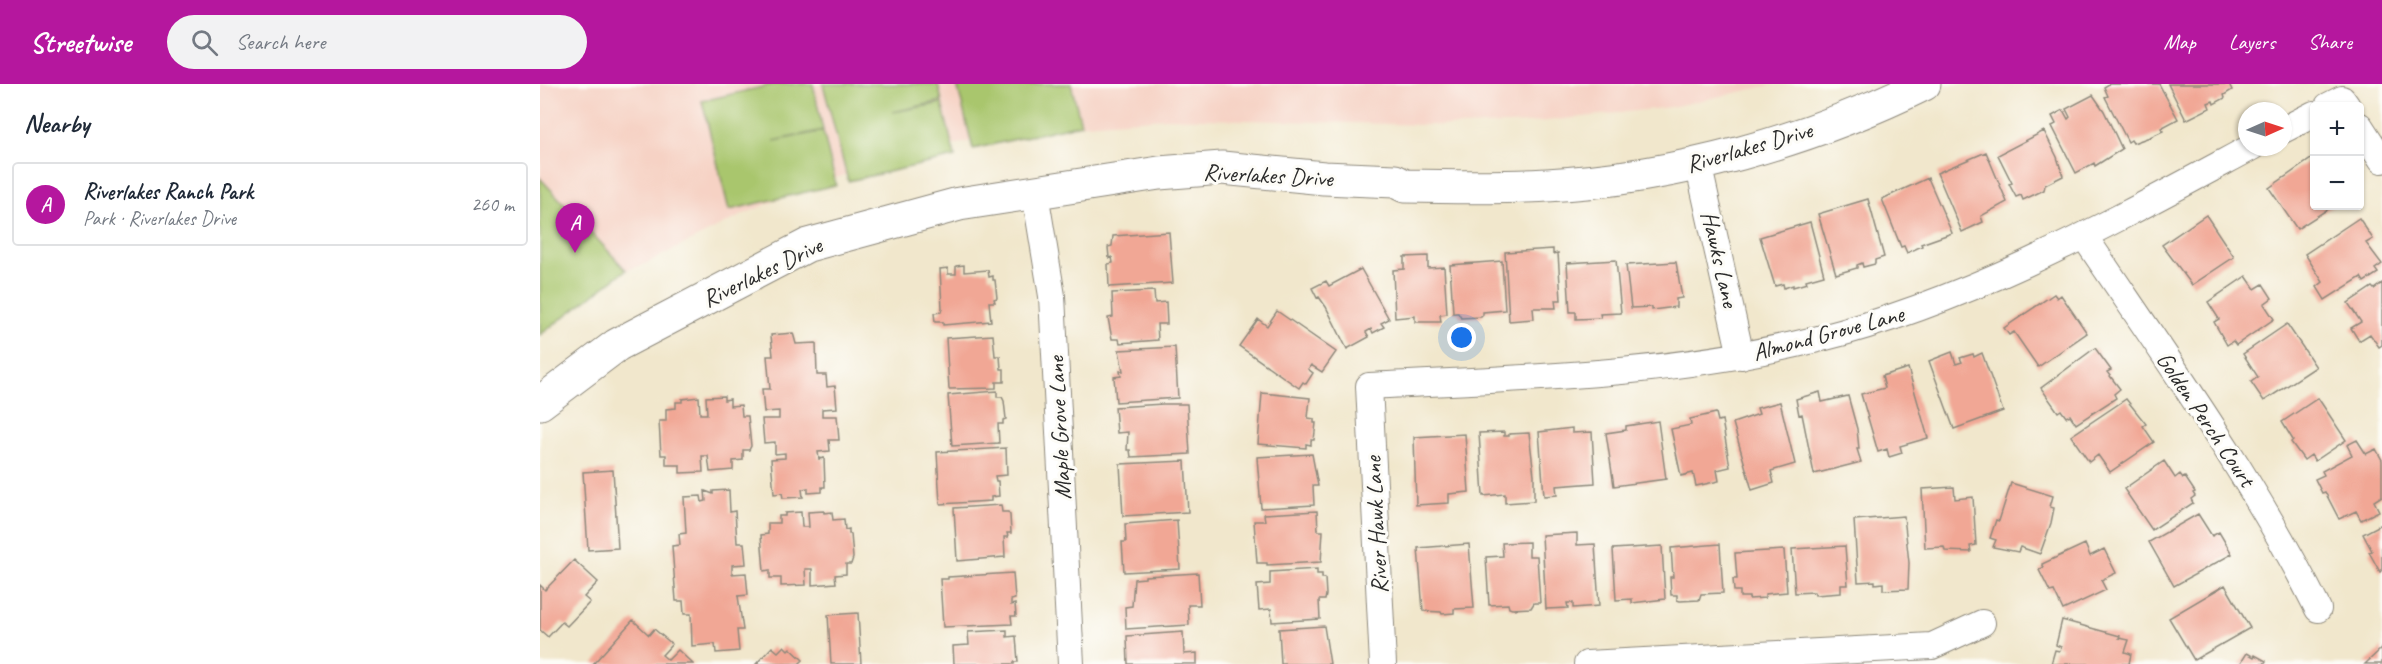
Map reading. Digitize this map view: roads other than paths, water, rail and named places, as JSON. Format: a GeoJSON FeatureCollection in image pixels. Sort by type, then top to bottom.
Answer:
{"type":"FeatureCollection","features":[{"type":"Feature","properties":{"kind":"main road","name":"Riverlakes Drive"},"geometry":{"type":"LineString","coordinates":[[540,403],[617,345],[808,245],[959,204],[1159,173],[1222,168],[1324,178],[1395,181],[1405,186],[1477,188],[1560,184],[1639,174],[1698,163],[1768,145],[1837,122],[1924,84]]}},
{"type":"Feature","properties":{"kind":"street"},"geometry":{"type":"LineString","coordinates":[[2292,125],[2310,116]]}},
{"type":"Feature","properties":{"kind":"street"},"geometry":{"type":"LineString","coordinates":[[2364,132],[2382,160]]}},
{"type":"Feature","properties":{"kind":"street","name":"Almond Grove Lane"},"geometry":{"type":"LineString","coordinates":[[1369,386],[1621,373],[1741,356],[1819,339],[1901,315],[1981,285],[2084,236],[2238,154]]}},
{"type":"Feature","properties":{"kind":"street","name":"Hawks Lane"},"geometry":{"type":"LineString","coordinates":[[1698,163],[1741,356]]}},
{"type":"Feature","properties":{"kind":"street","name":"Maple Grove Lane"},"geometry":{"type":"LineString","coordinates":[[1035,193],[1052,296],[1071,664]]}},
{"type":"Feature","properties":{"kind":"street","name":"Golden Perch Court"},"geometry":{"type":"LineString","coordinates":[[2084,236],[2255,493],[2318,609]]}},
{"type":"Feature","properties":{"kind":"street","name":"River Hawk Lane"},"geometry":{"type":"LineString","coordinates":[[1369,386],[1383,664]]}},
{"type":"Feature","properties":{"kind":"street"},"geometry":{"type":"LineString","coordinates":[[1587,664],[1771,659],[1932,646],[1982,623]]}},
{"type":"Feature","properties":{"kind":"place","name":"Riverlakes Ranch Park"},"geometry":{"type":"Point","coordinates":[575,253]}}]}
